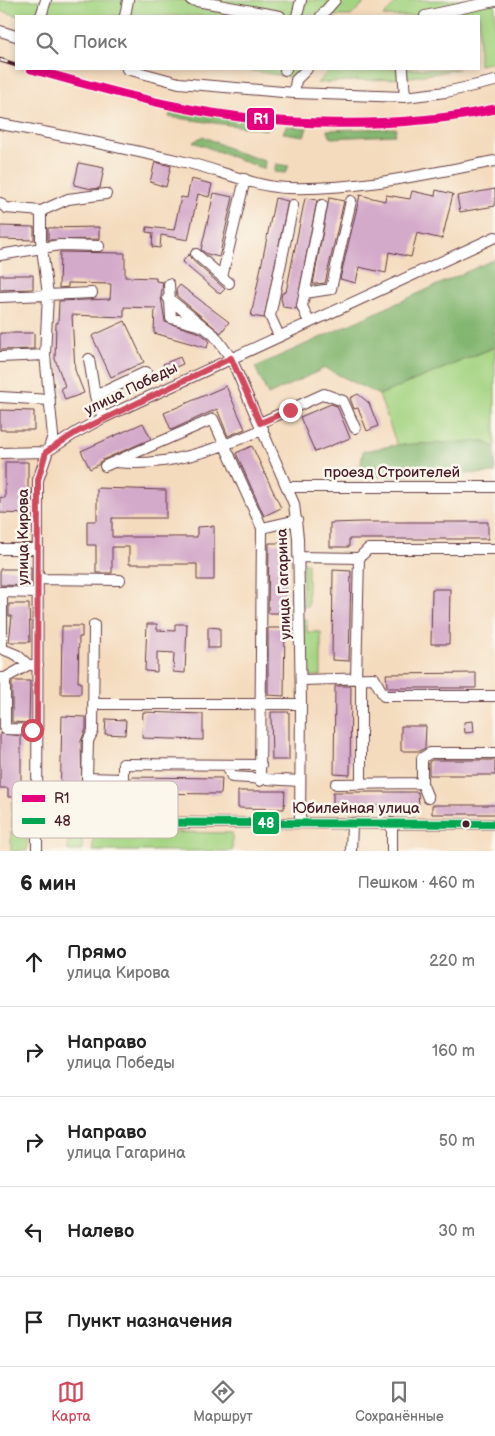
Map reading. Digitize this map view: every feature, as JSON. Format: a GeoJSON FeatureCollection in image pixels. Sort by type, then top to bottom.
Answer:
{"type":"FeatureCollection","features":[{"type":"Feature","properties":{"kind":"street"},"geometry":{"type":"LineString","coordinates":[[41,15],[46,0]]}},
{"type":"Feature","properties":{"kind":"street"},"geometry":{"type":"LineString","coordinates":[[125,15],[128,0]]}},
{"type":"Feature","properties":{"kind":"street"},"geometry":{"type":"LineString","coordinates":[[191,0],[217,2],[276,15]]}},
{"type":"Feature","properties":{"kind":"street"},"geometry":{"type":"LineString","coordinates":[[297,15],[301,0]]}},
{"type":"Feature","properties":{"kind":"street"},"geometry":{"type":"LineString","coordinates":[[321,15],[335,0]]}},
{"type":"Feature","properties":{"kind":"street"},"geometry":{"type":"LineString","coordinates":[[429,15],[474,3],[495,1]]}},
{"type":"Feature","properties":{"kind":"street"},"geometry":{"type":"LineString","coordinates":[[214,15],[217,2]]}},
{"type":"Feature","properties":{"kind":"street"},"geometry":{"type":"LineString","coordinates":[[0,31],[15,36]]}},
{"type":"Feature","properties":{"kind":"street"},"geometry":{"type":"LineString","coordinates":[[131,70],[179,83],[294,93],[405,97],[495,81]]}},
{"type":"Feature","properties":{"kind":"street"},"geometry":{"type":"LineString","coordinates":[[294,93],[296,80],[306,70]]}},
{"type":"Feature","properties":{"kind":"street"},"geometry":{"type":"LineString","coordinates":[[404,70],[405,97]]}},
{"type":"Feature","properties":{"kind":"street"},"geometry":{"type":"LineString","coordinates":[[0,124],[191,164],[287,188],[344,185],[495,161]]}},
{"type":"Feature","properties":{"kind":"street"},"geometry":{"type":"LineString","coordinates":[[196,254],[226,280],[245,179]]}},
{"type":"Feature","properties":{"kind":"street"},"geometry":{"type":"LineString","coordinates":[[0,203],[6,208],[41,211],[68,199],[106,194]]}},
{"type":"Feature","properties":{"kind":"street"},"geometry":{"type":"LineString","coordinates":[[305,293],[331,289],[351,201]]}},
{"type":"Feature","properties":{"kind":"street"},"geometry":{"type":"LineString","coordinates":[[279,336],[270,316],[293,205]]}},
{"type":"Feature","properties":{"kind":"street"},"geometry":{"type":"LineString","coordinates":[[309,322],[302,306],[322,205]]}},
{"type":"Feature","properties":{"kind":"street","name":"улица Кирова"},"geometry":{"type":"LineString","coordinates":[[37,781],[37,730],[33,665],[38,593],[38,480],[53,436],[45,355],[48,295],[42,248],[41,211]]}},
{"type":"Feature","properties":{"kind":"street","name":"улица Победы"},"geometry":{"type":"LineString","coordinates":[[46,452],[103,418],[495,237]]}},
{"type":"Feature","properties":{"kind":"street"},"geometry":{"type":"LineString","coordinates":[[0,254],[60,245],[99,246]]}},
{"type":"Feature","properties":{"kind":"street","name":"улица Гагарина"},"geometry":{"type":"LineString","coordinates":[[169,284],[168,298],[205,326],[231,358],[288,487],[297,520],[302,704],[300,823]]}},
{"type":"Feature","properties":{"kind":"street"},"geometry":{"type":"LineString","coordinates":[[0,297],[92,293]]}},
{"type":"Feature","properties":{"kind":"street"},"geometry":{"type":"LineString","coordinates":[[0,357],[45,355]]}},
{"type":"Feature","properties":{"kind":"street"},"geometry":{"type":"LineString","coordinates":[[89,359],[94,396],[103,418]]}},
{"type":"Feature","properties":{"kind":"street"},"geometry":{"type":"LineString","coordinates":[[94,396],[146,372]]}},
{"type":"Feature","properties":{"kind":"street"},"geometry":{"type":"LineString","coordinates":[[115,462],[133,464],[172,458],[226,446],[324,394],[343,401],[355,428]]}},
{"type":"Feature","properties":{"kind":"street"},"geometry":{"type":"LineString","coordinates":[[0,397],[50,400]]}},
{"type":"Feature","properties":{"kind":"street"},"geometry":{"type":"LineString","coordinates":[[105,466],[213,419],[262,528],[260,781]]}},
{"type":"Feature","properties":{"kind":"street"},"geometry":{"type":"LineString","coordinates":[[164,441],[172,458]]}},
{"type":"Feature","properties":{"kind":"street"},"geometry":{"type":"LineString","coordinates":[[0,453],[46,452]]}},
{"type":"Feature","properties":{"kind":"street","name":"проезд Строителей"},"geometry":{"type":"LineString","coordinates":[[288,487],[495,486]]}},
{"type":"Feature","properties":{"kind":"street"},"geometry":{"type":"LineString","coordinates":[[262,528],[297,520]]}},
{"type":"Feature","properties":{"kind":"street"},"geometry":{"type":"LineString","coordinates":[[0,549],[38,550]]}},
{"type":"Feature","properties":{"kind":"street"},"geometry":{"type":"LineString","coordinates":[[299,558],[359,558],[368,549],[495,549]]}},
{"type":"Feature","properties":{"kind":"street"},"geometry":{"type":"LineString","coordinates":[[359,558],[361,784]]}},
{"type":"Feature","properties":{"kind":"street"},"geometry":{"type":"LineString","coordinates":[[38,579],[120,580]]}},
{"type":"Feature","properties":{"kind":"street"},"geometry":{"type":"LineString","coordinates":[[33,665],[1,648],[1,592],[38,593]]}},
{"type":"Feature","properties":{"kind":"street"},"geometry":{"type":"LineString","coordinates":[[94,625],[93,732],[88,741],[87,778],[123,779],[123,764],[261,765]]}},
{"type":"Feature","properties":{"kind":"street"},"geometry":{"type":"LineString","coordinates":[[33,665],[3,678],[5,729],[37,730]]}},
{"type":"Feature","properties":{"kind":"street"},"geometry":{"type":"LineString","coordinates":[[301,680],[374,678],[384,696],[495,696]]}},
{"type":"Feature","properties":{"kind":"street"},"geometry":{"type":"LineString","coordinates":[[93,704],[302,704]]}},
{"type":"Feature","properties":{"kind":"street"},"geometry":{"type":"LineString","coordinates":[[428,798],[422,783],[422,758],[430,753],[495,753]]}},
{"type":"Feature","properties":{"kind":"street"},"geometry":{"type":"LineString","coordinates":[[227,765],[232,777],[260,781],[300,782]]}},
{"type":"Feature","properties":{"kind":"street"},"geometry":{"type":"LineString","coordinates":[[336,784],[422,783]]}},
{"type":"Feature","properties":{"kind":"street","name":"Юбилейная улица"},"geometry":{"type":"LineString","coordinates":[[178,823],[495,824]]}},
{"type":"Feature","properties":{"kind":"street"},"geometry":{"type":"LineString","coordinates":[[351,851],[352,823]]}},
{"type":"Feature","properties":{"kind":"street"},"geometry":{"type":"LineString","coordinates":[[392,824],[392,851]]}},
{"type":"Feature","properties":{"kind":"street","name":"улица Кирова"},"geometry":{"type":"LineString","coordinates":[[37,838],[37,851]]}},
{"type":"Feature","properties":{"kind":"green space"},"geometry":{"type":"Polygon","coordinates":[[[0,0],[367,0],[352,15],[16,15],[0,11],[0,0]]]}},
{"type":"Feature","properties":{"kind":"green space"},"geometry":{"type":"Polygon","coordinates":[[[399,0],[495,0],[495,62],[480,65],[480,15],[384,15],[399,0]]]}},
{"type":"Feature","properties":{"kind":"green space"},"geometry":{"type":"Polygon","coordinates":[[[247,70],[298,70],[291,77],[247,70]]]}},
{"type":"Feature","properties":{"kind":"green space"},"geometry":{"type":"Polygon","coordinates":[[[330,70],[453,70],[405,78],[317,83],[330,70]]]}},
{"type":"Feature","properties":{"kind":"green space"},"geometry":{"type":"Polygon","coordinates":[[[171,110],[269,122],[267,130],[169,117],[171,110]]]}},
{"type":"Feature","properties":{"kind":"green space"},"geometry":{"type":"Polygon","coordinates":[[[286,126],[307,128],[304,136],[283,133],[286,126]]]}},
{"type":"Feature","properties":{"kind":"green space"},"geometry":{"type":"Polygon","coordinates":[[[396,128],[395,135],[331,138],[327,130],[396,128]]]}},
{"type":"Feature","properties":{"kind":"green space"},"geometry":{"type":"Polygon","coordinates":[[[203,136],[234,151],[265,161],[264,169],[193,142],[203,136]]]}},
{"type":"Feature","properties":{"kind":"green space"},"geometry":{"type":"Polygon","coordinates":[[[276,164],[289,166],[285,173],[274,172],[276,164]]]}},
{"type":"Feature","properties":{"kind":"green space"},"geometry":{"type":"Polygon","coordinates":[[[495,259],[495,347],[379,395],[325,368],[268,395],[255,367],[495,259]]]}},
{"type":"Feature","properties":{"kind":"green space"},"geometry":{"type":"Polygon","coordinates":[[[495,347],[495,448],[484,441],[397,445],[379,395],[495,347]]]}},
{"type":"Feature","properties":{"kind":"green space"},"geometry":{"type":"Polygon","coordinates":[[[484,441],[495,448],[495,473],[359,477],[363,451],[397,445],[484,441]]]}},
{"type":"Feature","properties":{"kind":"green space"},"geometry":{"type":"Polygon","coordinates":[[[303,563],[308,563],[308,606],[303,606],[303,563]]]}},
{"type":"Feature","properties":{"kind":"green space"},"geometry":{"type":"Polygon","coordinates":[[[303,619],[307,619],[307,632],[321,632],[321,676],[303,676],[303,619]]]}},
{"type":"Feature","properties":{"kind":"green space"},"geometry":{"type":"Polygon","coordinates":[[[11,832],[12,838],[27,838],[27,851],[11,851],[11,832]]]}},
{"type":"Feature","properties":{"kind":"green space"},"geometry":{"type":"Polygon","coordinates":[[[178,832],[232,833],[232,851],[93,851],[93,838],[178,838],[178,832]]]}},
{"type":"Feature","properties":{"kind":"green space"},"geometry":{"type":"Polygon","coordinates":[[[68,838],[82,838],[82,851],[68,851],[68,838]]]}},
{"type":"Feature","properties":{"kind":"building"},"geometry":{"type":"Polygon","coordinates":[[[155,162],[171,166],[166,187],[150,182],[155,162]]]}},
{"type":"Feature","properties":{"kind":"building"},"geometry":{"type":"Polygon","coordinates":[[[79,163],[104,168],[100,188],[92,189],[74,185],[79,163]]]}},
{"type":"Feature","properties":{"kind":"building"},"geometry":{"type":"Polygon","coordinates":[[[191,179],[212,184],[209,197],[198,194],[188,240],[161,235],[160,248],[152,247],[153,233],[146,232],[147,227],[174,230],[181,197],[187,198],[191,179]]]}},
{"type":"Feature","properties":{"kind":"building"},"geometry":{"type":"Polygon","coordinates":[[[495,189],[495,206],[460,212],[457,196],[495,189]]]}},
{"type":"Feature","properties":{"kind":"building"},"geometry":{"type":"Polygon","coordinates":[[[436,190],[453,194],[442,239],[417,233],[411,257],[389,252],[386,273],[359,267],[356,283],[340,279],[360,195],[385,201],[386,195],[410,199],[412,191],[435,196],[436,190]]]}},
{"type":"Feature","properties":{"kind":"building"},"geometry":{"type":"Polygon","coordinates":[[[214,193],[233,197],[219,257],[207,254],[201,250],[214,193]]]}},
{"type":"Feature","properties":{"kind":"building"},"geometry":{"type":"Polygon","coordinates":[[[275,198],[288,201],[264,318],[251,316],[275,198]]]}},
{"type":"Feature","properties":{"kind":"building"},"geometry":{"type":"Polygon","coordinates":[[[305,198],[317,200],[296,309],[283,307],[281,298],[282,293],[286,292],[305,198]]]}},
{"type":"Feature","properties":{"kind":"building"},"geometry":{"type":"Polygon","coordinates":[[[329,198],[344,201],[325,283],[313,284],[329,198]]]}},
{"type":"Feature","properties":{"kind":"building"},"geometry":{"type":"Polygon","coordinates":[[[0,226],[34,227],[34,240],[0,239],[0,226]]]}},
{"type":"Feature","properties":{"kind":"building"},"geometry":{"type":"Polygon","coordinates":[[[99,227],[99,239],[48,240],[48,228],[99,227]]]}},
{"type":"Feature","properties":{"kind":"building"},"geometry":{"type":"Polygon","coordinates":[[[60,252],[125,253],[125,277],[156,278],[156,281],[163,282],[161,297],[165,322],[200,333],[209,340],[207,348],[154,333],[155,308],[124,307],[124,317],[72,315],[75,370],[84,393],[65,400],[61,388],[65,386],[55,359],[59,301],[110,299],[111,284],[68,283],[68,287],[59,288],[60,252]]]}},
{"type":"Feature","properties":{"kind":"building"},"geometry":{"type":"Polygon","coordinates":[[[189,254],[191,259],[225,289],[220,294],[182,262],[189,254]]]}},
{"type":"Feature","properties":{"kind":"building"},"geometry":{"type":"Polygon","coordinates":[[[0,275],[33,275],[33,289],[0,290],[0,275]]]}},
{"type":"Feature","properties":{"kind":"building"},"geometry":{"type":"Polygon","coordinates":[[[180,285],[229,322],[221,333],[177,296],[176,290],[180,285]]]}},
{"type":"Feature","properties":{"kind":"building"},"geometry":{"type":"Polygon","coordinates":[[[125,321],[144,362],[111,377],[92,336],[125,321]]]}},
{"type":"Feature","properties":{"kind":"building"},"geometry":{"type":"Polygon","coordinates":[[[0,333],[34,333],[34,349],[0,350],[0,333]]]}},
{"type":"Feature","properties":{"kind":"building"},"geometry":{"type":"Polygon","coordinates":[[[180,357],[183,364],[167,371],[163,364],[180,357]]]}},
{"type":"Feature","properties":{"kind":"building"},"geometry":{"type":"Polygon","coordinates":[[[226,386],[245,429],[228,436],[217,409],[171,430],[164,413],[226,386]]]}},
{"type":"Feature","properties":{"kind":"building"},"geometry":{"type":"Polygon","coordinates":[[[358,394],[369,403],[378,426],[367,431],[358,408],[354,409],[350,398],[358,394]]]}},
{"type":"Feature","properties":{"kind":"building"},"geometry":{"type":"Polygon","coordinates":[[[331,404],[337,406],[350,438],[315,452],[300,417],[331,404]]]}},
{"type":"Feature","properties":{"kind":"building"},"geometry":{"type":"Polygon","coordinates":[[[0,410],[34,411],[34,430],[0,430],[0,410]]]}},
{"type":"Feature","properties":{"kind":"building"},"geometry":{"type":"Polygon","coordinates":[[[143,423],[151,439],[102,460],[98,465],[90,469],[81,451],[143,423]]]}},
{"type":"Feature","properties":{"kind":"building"},"geometry":{"type":"Polygon","coordinates":[[[252,446],[281,508],[264,516],[236,453],[252,446]]]}},
{"type":"Feature","properties":{"kind":"building"},"geometry":{"type":"Polygon","coordinates":[[[5,462],[28,462],[28,489],[31,489],[31,514],[0,513],[0,497],[5,498],[5,462]]]}},
{"type":"Feature","properties":{"kind":"building"},"geometry":{"type":"Polygon","coordinates":[[[97,488],[166,490],[166,518],[112,518],[112,537],[197,537],[197,527],[214,526],[214,580],[197,580],[197,564],[129,564],[129,547],[112,547],[112,573],[96,573],[96,545],[87,545],[87,521],[97,521],[97,488]]]}},
{"type":"Feature","properties":{"kind":"building"},"geometry":{"type":"Polygon","coordinates":[[[488,522],[488,539],[349,539],[349,547],[330,547],[330,523],[488,522]]]}},
{"type":"Feature","properties":{"kind":"building"},"geometry":{"type":"Polygon","coordinates":[[[269,543],[285,543],[285,613],[268,613],[269,543]]]}},
{"type":"Feature","properties":{"kind":"building"},"geometry":{"type":"Polygon","coordinates":[[[20,567],[31,567],[31,586],[0,585],[0,569],[20,569],[20,567]]]}},
{"type":"Feature","properties":{"kind":"building"},"geometry":{"type":"Polygon","coordinates":[[[333,570],[351,571],[349,661],[332,660],[333,570]]]}},
{"type":"Feature","properties":{"kind":"building"},"geometry":{"type":"Polygon","coordinates":[[[432,589],[450,589],[449,644],[431,644],[432,589]]]}},
{"type":"Feature","properties":{"kind":"building"},"geometry":{"type":"Polygon","coordinates":[[[9,604],[29,604],[30,642],[9,642],[12,616],[9,616],[9,604]]]}},
{"type":"Feature","properties":{"kind":"building"},"geometry":{"type":"Polygon","coordinates":[[[147,624],[157,624],[157,630],[175,631],[175,624],[187,624],[185,673],[173,672],[174,653],[157,652],[157,672],[145,671],[147,624]]]}},
{"type":"Feature","properties":{"kind":"building"},"geometry":{"type":"Polygon","coordinates":[[[62,626],[82,626],[82,637],[79,637],[78,682],[81,682],[81,694],[61,694],[62,626]]]}},
{"type":"Feature","properties":{"kind":"building"},"geometry":{"type":"Polygon","coordinates":[[[208,627],[220,628],[220,648],[208,648],[208,627]]]}},
{"type":"Feature","properties":{"kind":"building"},"geometry":{"type":"Polygon","coordinates":[[[268,628],[285,628],[284,696],[268,695],[268,628]]]}},
{"type":"Feature","properties":{"kind":"building"},"geometry":{"type":"Polygon","coordinates":[[[476,673],[476,688],[388,688],[386,674],[476,673]]]}},
{"type":"Feature","properties":{"kind":"building"},"geometry":{"type":"Polygon","coordinates":[[[30,681],[29,723],[12,722],[12,682],[30,681]]]}},
{"type":"Feature","properties":{"kind":"building"},"geometry":{"type":"Polygon","coordinates":[[[335,686],[351,686],[350,775],[334,774],[335,686]]]}},
{"type":"Feature","properties":{"kind":"building"},"geometry":{"type":"Polygon","coordinates":[[[143,712],[203,714],[203,740],[142,738],[143,712]]]}},
{"type":"Feature","properties":{"kind":"building"},"geometry":{"type":"Polygon","coordinates":[[[271,712],[289,712],[289,760],[272,760],[271,712]]]}},
{"type":"Feature","properties":{"kind":"building"},"geometry":{"type":"Polygon","coordinates":[[[62,716],[86,717],[86,729],[81,741],[82,781],[61,781],[62,716]]]}},
{"type":"Feature","properties":{"kind":"building"},"geometry":{"type":"Polygon","coordinates":[[[106,719],[126,720],[125,735],[105,734],[106,719]]]}},
{"type":"Feature","properties":{"kind":"building"},"geometry":{"type":"Polygon","coordinates":[[[473,721],[474,732],[465,733],[464,722],[473,721]]]}},
{"type":"Feature","properties":{"kind":"building"},"geometry":{"type":"Polygon","coordinates":[[[401,726],[426,726],[425,748],[420,751],[401,751],[401,726]]]}},
{"type":"Feature","properties":{"kind":"building"},"geometry":{"type":"Polygon","coordinates":[[[0,733],[21,736],[21,781],[12,781],[12,797],[8,797],[8,788],[0,788],[0,733]]]}},
{"type":"Feature","properties":{"kind":"building"},"geometry":{"type":"Polygon","coordinates":[[[432,760],[495,760],[495,775],[429,775],[429,762],[432,760]]]}},
{"type":"Feature","properties":{"kind":"building"},"geometry":{"type":"Polygon","coordinates":[[[131,777],[222,778],[221,794],[178,794],[178,781],[131,781],[131,777]]]}},
{"type":"Feature","properties":{"kind":"building"},"geometry":{"type":"Polygon","coordinates":[[[238,791],[285,791],[284,809],[238,808],[238,791]]]}},
{"type":"Feature","properties":{"kind":"building"},"geometry":{"type":"Polygon","coordinates":[[[333,792],[418,792],[419,806],[333,806],[333,792]]]}},
{"type":"Feature","properties":{"kind":"building"},"geometry":{"type":"Polygon","coordinates":[[[432,805],[495,805],[495,814],[432,814],[432,805]]]}},
{"type":"Feature","properties":{"kind":"railway"},"geometry":{"type":"LineString","coordinates":[[0,60],[15,65]]}},
{"type":"Feature","properties":{"kind":"railway"},"geometry":{"type":"LineString","coordinates":[[35,70],[102,89],[174,106],[212,113],[293,122],[376,123],[457,116],[495,109]]}},
{"type":"Feature","properties":{"kind":"transit line","name":"R1"},"geometry":{"type":"LineString","coordinates":[[35,70],[102,89],[174,106],[212,113],[293,122],[376,123],[457,116],[495,109]]}},
{"type":"Feature","properties":{"kind":"transit line","name":"48"},"geometry":{"type":"LineString","coordinates":[[178,823],[495,824]]}},
{"type":"Feature","properties":{"kind":"route"},"geometry":{"type":"LineString","coordinates":[[32,730],[37,730],[38,480],[46,452],[77,432],[231,358],[260,423],[290,410]]}}]}
